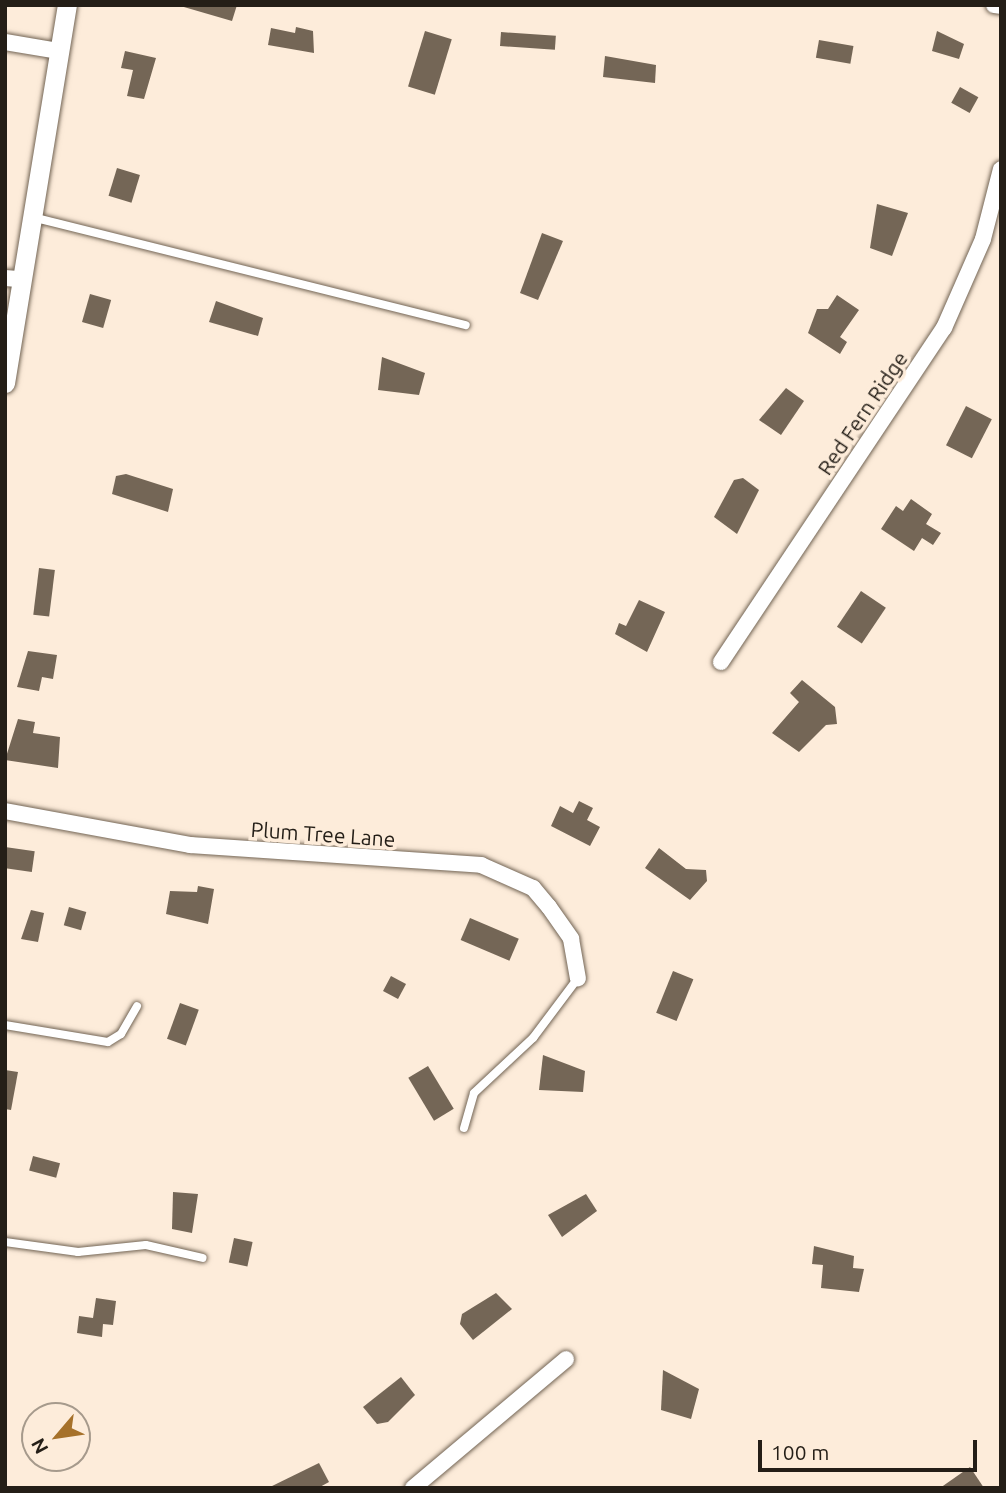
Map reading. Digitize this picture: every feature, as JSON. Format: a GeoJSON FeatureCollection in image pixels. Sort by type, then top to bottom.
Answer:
{"type":"FeatureCollection","features":[{"type":"Feature","properties":{"kind":"street"},"geometry":{"type":"LineString","coordinates":[[5,383],[12,278],[29,216],[67,5]]}},
{"type":"Feature","properties":{"kind":"street"},"geometry":{"type":"LineString","coordinates":[[995,5],[1001,6]]}},
{"type":"Feature","properties":{"kind":"street"},"geometry":{"type":"LineString","coordinates":[[5,42],[59,51]]}},
{"type":"Feature","properties":{"kind":"street","name":"Red Fern Ridge"},"geometry":{"type":"LineString","coordinates":[[721,663],[944,328],[983,239],[1001,169]]}},
{"type":"Feature","properties":{"kind":"street","name":"Plum Tree Lane"},"geometry":{"type":"LineString","coordinates":[[5,811],[190,845],[481,865],[533,888],[570,939],[578,978]]}},
{"type":"Feature","properties":{"kind":"street"},"geometry":{"type":"LineString","coordinates":[[413,1488],[566,1359]]}},
{"type":"Feature","properties":{"kind":"lane"},"geometry":{"type":"LineString","coordinates":[[29,216],[466,324]]}},
{"type":"Feature","properties":{"kind":"lane"},"geometry":{"type":"LineString","coordinates":[[464,1128],[474,1093],[533,1038],[578,978]]}},
{"type":"Feature","properties":{"kind":"lane"},"geometry":{"type":"LineString","coordinates":[[5,1025],[108,1042],[121,1034],[137,1006]]}},
{"type":"Feature","properties":{"kind":"lane"},"geometry":{"type":"LineString","coordinates":[[5,1242],[78,1252],[146,1245],[203,1258]]}},
{"type":"Feature","properties":{"kind":"building"},"geometry":{"type":"Polygon","coordinates":[[[177,5],[237,5],[232,21],[177,5]]]}},
{"type":"Feature","properties":{"kind":"building"},"geometry":{"type":"Polygon","coordinates":[[[296,27],[313,31],[314,53],[268,45],[271,28],[295,33],[296,27]]]}},
{"type":"Feature","properties":{"kind":"building"},"geometry":{"type":"Polygon","coordinates":[[[425,31],[452,39],[435,95],[408,86],[425,31]]]}},
{"type":"Feature","properties":{"kind":"building"},"geometry":{"type":"Polygon","coordinates":[[[937,31],[964,44],[959,59],[932,51],[937,31]]]}},
{"type":"Feature","properties":{"kind":"building"},"geometry":{"type":"Polygon","coordinates":[[[501,32],[556,36],[555,50],[500,46],[501,32]]]}},
{"type":"Feature","properties":{"kind":"building"},"geometry":{"type":"Polygon","coordinates":[[[819,40],[853,46],[850,64],[816,58],[819,40]]]}},
{"type":"Feature","properties":{"kind":"building"},"geometry":{"type":"Polygon","coordinates":[[[125,51],[156,58],[144,99],[127,96],[133,70],[121,68],[125,51]]]}},
{"type":"Feature","properties":{"kind":"building"},"geometry":{"type":"Polygon","coordinates":[[[605,56],[656,65],[655,83],[603,77],[605,56]]]}},
{"type":"Feature","properties":{"kind":"building"},"geometry":{"type":"Polygon","coordinates":[[[960,87],[978,97],[970,113],[951,103],[960,87]]]}},
{"type":"Feature","properties":{"kind":"building"},"geometry":{"type":"Polygon","coordinates":[[[117,168],[140,175],[131,203],[109,196],[117,168]]]}},
{"type":"Feature","properties":{"kind":"building"},"geometry":{"type":"Polygon","coordinates":[[[877,204],[908,213],[892,256],[870,248],[877,204]]]}},
{"type":"Feature","properties":{"kind":"building"},"geometry":{"type":"Polygon","coordinates":[[[542,233],[563,241],[538,300],[520,293],[542,233]]]}},
{"type":"Feature","properties":{"kind":"building"},"geometry":{"type":"Polygon","coordinates":[[[90,294],[111,300],[103,328],[82,322],[90,294]]]}},
{"type":"Feature","properties":{"kind":"building"},"geometry":{"type":"Polygon","coordinates":[[[837,295],[859,310],[840,337],[847,342],[840,354],[808,333],[817,309],[828,309],[837,295]]]}},
{"type":"Feature","properties":{"kind":"building"},"geometry":{"type":"Polygon","coordinates":[[[216,301],[263,318],[258,336],[209,322],[216,301]]]}},
{"type":"Feature","properties":{"kind":"building"},"geometry":{"type":"Polygon","coordinates":[[[382,357],[425,373],[419,395],[378,390],[382,357]]]}},
{"type":"Feature","properties":{"kind":"building"},"geometry":{"type":"Polygon","coordinates":[[[786,388],[804,401],[781,435],[759,420],[786,388]]]}},
{"type":"Feature","properties":{"kind":"building"},"geometry":{"type":"Polygon","coordinates":[[[966,406],[992,419],[972,458],[946,445],[966,406]]]}},
{"type":"Feature","properties":{"kind":"building"},"geometry":{"type":"Polygon","coordinates":[[[126,474],[173,489],[168,512],[112,494],[116,476],[126,474]]]}},
{"type":"Feature","properties":{"kind":"building"},"geometry":{"type":"Polygon","coordinates":[[[743,478],[759,490],[737,534],[714,517],[734,480],[743,478]]]}},
{"type":"Feature","properties":{"kind":"building"},"geometry":{"type":"Polygon","coordinates":[[[911,499],[932,514],[926,524],[941,533],[933,545],[922,538],[914,551],[881,529],[896,506],[903,511],[911,499]]]}},
{"type":"Feature","properties":{"kind":"building"},"geometry":{"type":"Polygon","coordinates":[[[39,568],[55,570],[49,617],[33,615],[39,568]]]}},
{"type":"Feature","properties":{"kind":"building"},"geometry":{"type":"Polygon","coordinates":[[[861,591],[886,608],[862,643],[837,627],[861,591]]]}},
{"type":"Feature","properties":{"kind":"building"},"geometry":{"type":"Polygon","coordinates":[[[639,600],[665,612],[647,652],[615,634],[619,623],[626,626],[639,600]]]}},
{"type":"Feature","properties":{"kind":"building"},"geometry":{"type":"Polygon","coordinates":[[[28,651],[57,655],[53,679],[42,677],[39,691],[17,687],[28,651]]]}},
{"type":"Feature","properties":{"kind":"building"},"geometry":{"type":"Polygon","coordinates":[[[802,680],[835,707],[837,724],[826,725],[799,752],[772,733],[799,702],[790,693],[802,680]]]}},
{"type":"Feature","properties":{"kind":"building"},"geometry":{"type":"Polygon","coordinates":[[[18,719],[35,722],[33,733],[60,737],[58,768],[5,760],[18,719]]]}},
{"type":"Feature","properties":{"kind":"building"},"geometry":{"type":"Polygon","coordinates":[[[579,801],[593,808],[587,820],[600,827],[590,846],[551,826],[560,806],[573,813],[579,801]]]}},
{"type":"Feature","properties":{"kind":"building"},"geometry":{"type":"Polygon","coordinates":[[[5,847],[35,851],[32,872],[5,868],[5,847]]]}},
{"type":"Feature","properties":{"kind":"building"},"geometry":{"type":"Polygon","coordinates":[[[659,848],[686,869],[706,870],[707,881],[690,900],[645,868],[659,848]]]}},
{"type":"Feature","properties":{"kind":"building"},"geometry":{"type":"Polygon","coordinates":[[[198,886],[214,889],[208,924],[166,914],[170,891],[197,892],[198,886]]]}},
{"type":"Feature","properties":{"kind":"building"},"geometry":{"type":"Polygon","coordinates":[[[69,907],[86,912],[81,930],[64,925],[69,907]]]}},
{"type":"Feature","properties":{"kind":"building"},"geometry":{"type":"Polygon","coordinates":[[[31,910],[44,913],[38,942],[21,939],[31,910]]]}},
{"type":"Feature","properties":{"kind":"building"},"geometry":{"type":"Polygon","coordinates":[[[470,918],[519,939],[509,961],[461,940],[470,918]]]}},
{"type":"Feature","properties":{"kind":"building"},"geometry":{"type":"Polygon","coordinates":[[[673,971],[693,979],[677,1021],[656,1013],[673,971]]]}},
{"type":"Feature","properties":{"kind":"building"},"geometry":{"type":"Polygon","coordinates":[[[391,976],[406,984],[398,999],[383,991],[391,976]]]}},
{"type":"Feature","properties":{"kind":"building"},"geometry":{"type":"Polygon","coordinates":[[[180,1003],[199,1010],[186,1046],[167,1039],[180,1003]]]}},
{"type":"Feature","properties":{"kind":"building"},"geometry":{"type":"Polygon","coordinates":[[[543,1055],[585,1071],[583,1092],[539,1090],[543,1055]]]}},
{"type":"Feature","properties":{"kind":"building"},"geometry":{"type":"Polygon","coordinates":[[[428,1066],[454,1109],[434,1121],[408,1078],[428,1066]]]}},
{"type":"Feature","properties":{"kind":"building"},"geometry":{"type":"Polygon","coordinates":[[[5,1070],[18,1072],[11,1110],[5,1109],[5,1070]]]}},
{"type":"Feature","properties":{"kind":"building"},"geometry":{"type":"Polygon","coordinates":[[[33,1156],[60,1163],[56,1178],[29,1170],[33,1156]]]}},
{"type":"Feature","properties":{"kind":"building"},"geometry":{"type":"Polygon","coordinates":[[[173,1192],[198,1194],[192,1233],[172,1229],[173,1192]]]}},
{"type":"Feature","properties":{"kind":"building"},"geometry":{"type":"Polygon","coordinates":[[[586,1194],[597,1211],[562,1237],[548,1215],[586,1194]]]}},
{"type":"Feature","properties":{"kind":"building"},"geometry":{"type":"Polygon","coordinates":[[[234,1238],[253,1242],[247,1266],[229,1262],[234,1238]]]}},
{"type":"Feature","properties":{"kind":"building"},"geometry":{"type":"Polygon","coordinates":[[[814,1246],[854,1256],[853,1268],[864,1269],[859,1292],[821,1288],[823,1265],[812,1264],[814,1246]]]}},
{"type":"Feature","properties":{"kind":"building"},"geometry":{"type":"Polygon","coordinates":[[[496,1293],[512,1309],[473,1340],[460,1324],[462,1314],[496,1293]]]}},
{"type":"Feature","properties":{"kind":"building"},"geometry":{"type":"Polygon","coordinates":[[[96,1298],[116,1301],[113,1325],[103,1324],[102,1337],[77,1333],[79,1316],[93,1318],[96,1298]]]}},
{"type":"Feature","properties":{"kind":"building"},"geometry":{"type":"Polygon","coordinates":[[[663,1370],[699,1389],[691,1419],[661,1410],[663,1370]]]}},
{"type":"Feature","properties":{"kind":"building"},"geometry":{"type":"Polygon","coordinates":[[[401,1377],[415,1395],[388,1422],[377,1424],[363,1407],[401,1377]]]}},
{"type":"Feature","properties":{"kind":"building"},"geometry":{"type":"Polygon","coordinates":[[[319,1463],[329,1482],[318,1488],[268,1488],[319,1463]]]}},
{"type":"Feature","properties":{"kind":"building"},"geometry":{"type":"Polygon","coordinates":[[[970,1467],[984,1488],[940,1488],[970,1467]]]}}]}
